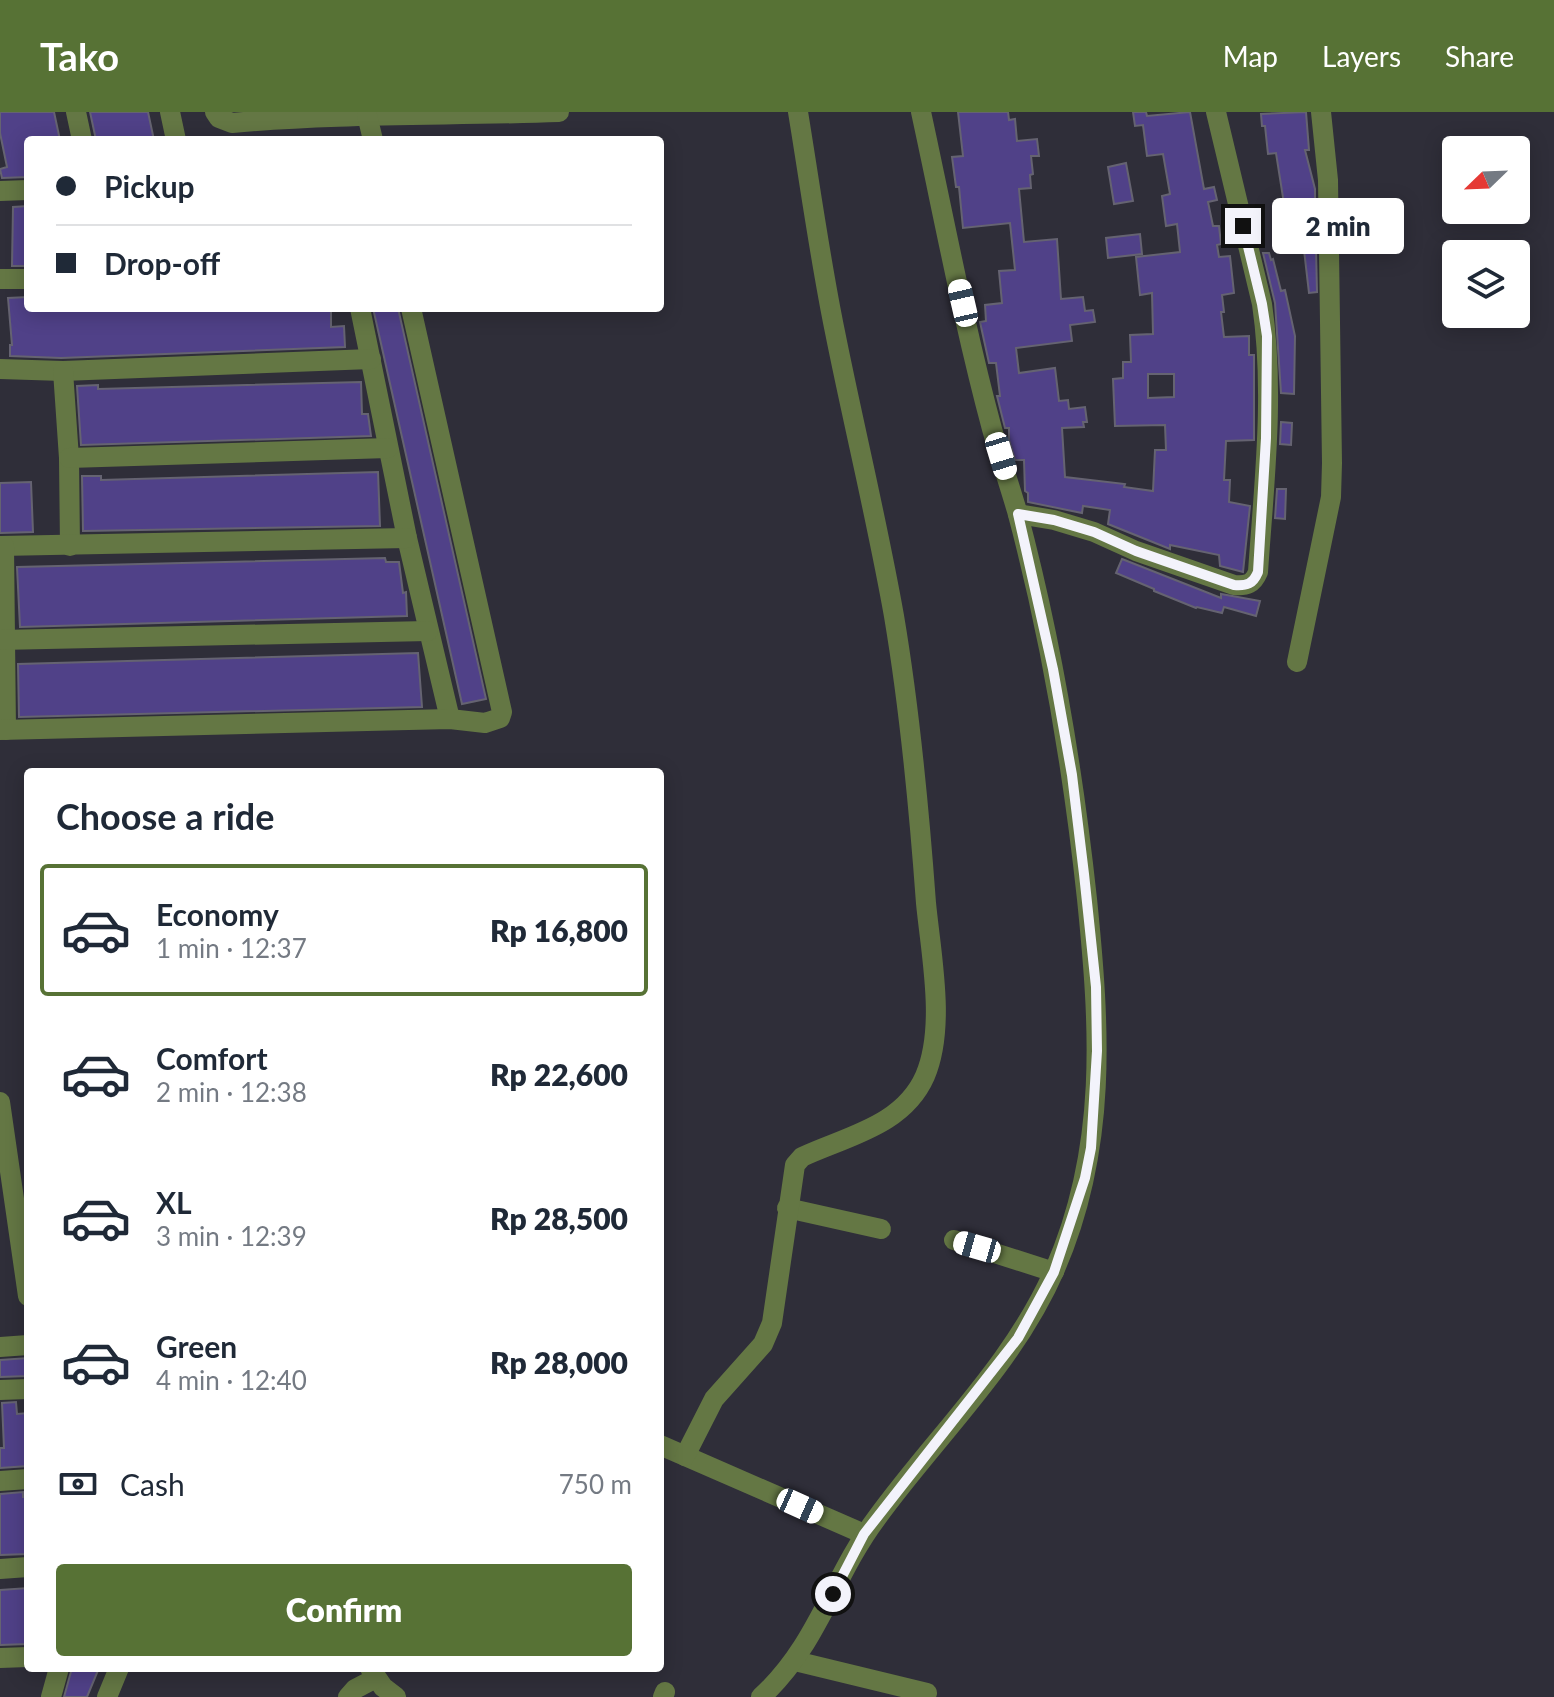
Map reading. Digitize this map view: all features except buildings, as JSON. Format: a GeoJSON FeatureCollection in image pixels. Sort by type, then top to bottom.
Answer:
{"type":"FeatureCollection","features":[{"type":"Feature","properties":{"kind":"street"},"geometry":{"type":"LineString","coordinates":[[76,112],[81,136]]}},
{"type":"Feature","properties":{"kind":"street"},"geometry":{"type":"LineString","coordinates":[[170,112],[175,136]]}},
{"type":"Feature","properties":{"kind":"street"},"geometry":{"type":"LineString","coordinates":[[215,112],[219,118],[232,123],[367,115],[559,112]]}},
{"type":"Feature","properties":{"kind":"street"},"geometry":{"type":"LineString","coordinates":[[685,1456],[714,1399],[768,1337],[793,1171],[799,1160],[883,1123],[897,1112],[924,1078],[935,1033],[918,792],[894,616],[835,334],[798,112]]}},
{"type":"Feature","properties":{"kind":"street"},"geometry":{"type":"LineString","coordinates":[[761,1697],[795,1661],[864,1534],[1008,1352],[1054,1272],[1085,1178],[1091,1148],[1097,1051],[1096,987],[1072,775],[1053,669],[1018,514],[988,412],[921,112]]}},
{"type":"Feature","properties":{"kind":"street"},"geometry":{"type":"LineString","coordinates":[[1018,514],[1054,520],[1094,532],[1136,551],[1234,585],[1246,585],[1256,579],[1266,438],[1267,336],[1216,112]]}},
{"type":"Feature","properties":{"kind":"street"},"geometry":{"type":"LineString","coordinates":[[1297,662],[1331,497],[1328,180],[1321,112]]}},
{"type":"Feature","properties":{"kind":"street"},"geometry":{"type":"LineString","coordinates":[[367,115],[372,136]]}},
{"type":"Feature","properties":{"kind":"street"},"geometry":{"type":"LineString","coordinates":[[0,191],[24,190]]}},
{"type":"Feature","properties":{"kind":"street"},"geometry":{"type":"LineString","coordinates":[[0,279],[24,279]]}},
{"type":"Feature","properties":{"kind":"street"},"geometry":{"type":"LineString","coordinates":[[361,312],[407,538],[450,719]]}},
{"type":"Feature","properties":{"kind":"street"},"geometry":{"type":"LineString","coordinates":[[407,538],[2,546],[3,730],[450,719],[491,722],[500,718],[502,712],[412,312]]}},
{"type":"Feature","properties":{"kind":"street"},"geometry":{"type":"LineString","coordinates":[[0,369],[63,371],[371,359]]}},
{"type":"Feature","properties":{"kind":"street"},"geometry":{"type":"LineString","coordinates":[[63,371],[69,458],[70,546]]}},
{"type":"Feature","properties":{"kind":"street"},"geometry":{"type":"LineString","coordinates":[[69,458],[388,448]]}},
{"type":"Feature","properties":{"kind":"street"},"geometry":{"type":"LineString","coordinates":[[2,640],[428,631]]}},
{"type":"Feature","properties":{"kind":"street"},"geometry":{"type":"LineString","coordinates":[[0,1102],[24,1268]]}},
{"type":"Feature","properties":{"kind":"street"},"geometry":{"type":"LineString","coordinates":[[787,1208],[881,1229]]}},
{"type":"Feature","properties":{"kind":"street"},"geometry":{"type":"LineString","coordinates":[[954,1240],[1054,1272]]}},
{"type":"Feature","properties":{"kind":"street"},"geometry":{"type":"LineString","coordinates":[[0,1336],[24,1334]]}},
{"type":"Feature","properties":{"kind":"street"},"geometry":{"type":"LineString","coordinates":[[0,1347],[24,1345]]}},
{"type":"Feature","properties":{"kind":"street"},"geometry":{"type":"LineString","coordinates":[[0,1390],[24,1389]]}},
{"type":"Feature","properties":{"kind":"street"},"geometry":{"type":"LineString","coordinates":[[664,1447],[864,1534]]}},
{"type":"Feature","properties":{"kind":"street"},"geometry":{"type":"LineString","coordinates":[[0,1481],[24,1479]]}},
{"type":"Feature","properties":{"kind":"street"},"geometry":{"type":"LineString","coordinates":[[0,1569],[24,1567]]}},
{"type":"Feature","properties":{"kind":"street"},"geometry":{"type":"LineString","coordinates":[[0,1658],[24,1657]]}},
{"type":"Feature","properties":{"kind":"street"},"geometry":{"type":"LineString","coordinates":[[795,1661],[927,1693]]}},
{"type":"Feature","properties":{"kind":"street"},"geometry":{"type":"LineString","coordinates":[[51,1697],[58,1672]]}},
{"type":"Feature","properties":{"kind":"street"},"geometry":{"type":"LineString","coordinates":[[107,1697],[117,1672]]}},
{"type":"Feature","properties":{"kind":"street"},"geometry":{"type":"LineString","coordinates":[[348,1697],[373,1673],[396,1697]]}},
{"type":"Feature","properties":{"kind":"route"},"geometry":{"type":"LineString","coordinates":[[833,1594],[864,1534],[1018,1338],[1054,1272],[1085,1178],[1091,1148],[1097,1051],[1096,987],[1084,874],[1072,775],[1053,669],[1018,514],[1054,520],[1094,532],[1136,551],[1234,585],[1246,585],[1256,579],[1266,438],[1267,336],[1243,226]]}}]}
